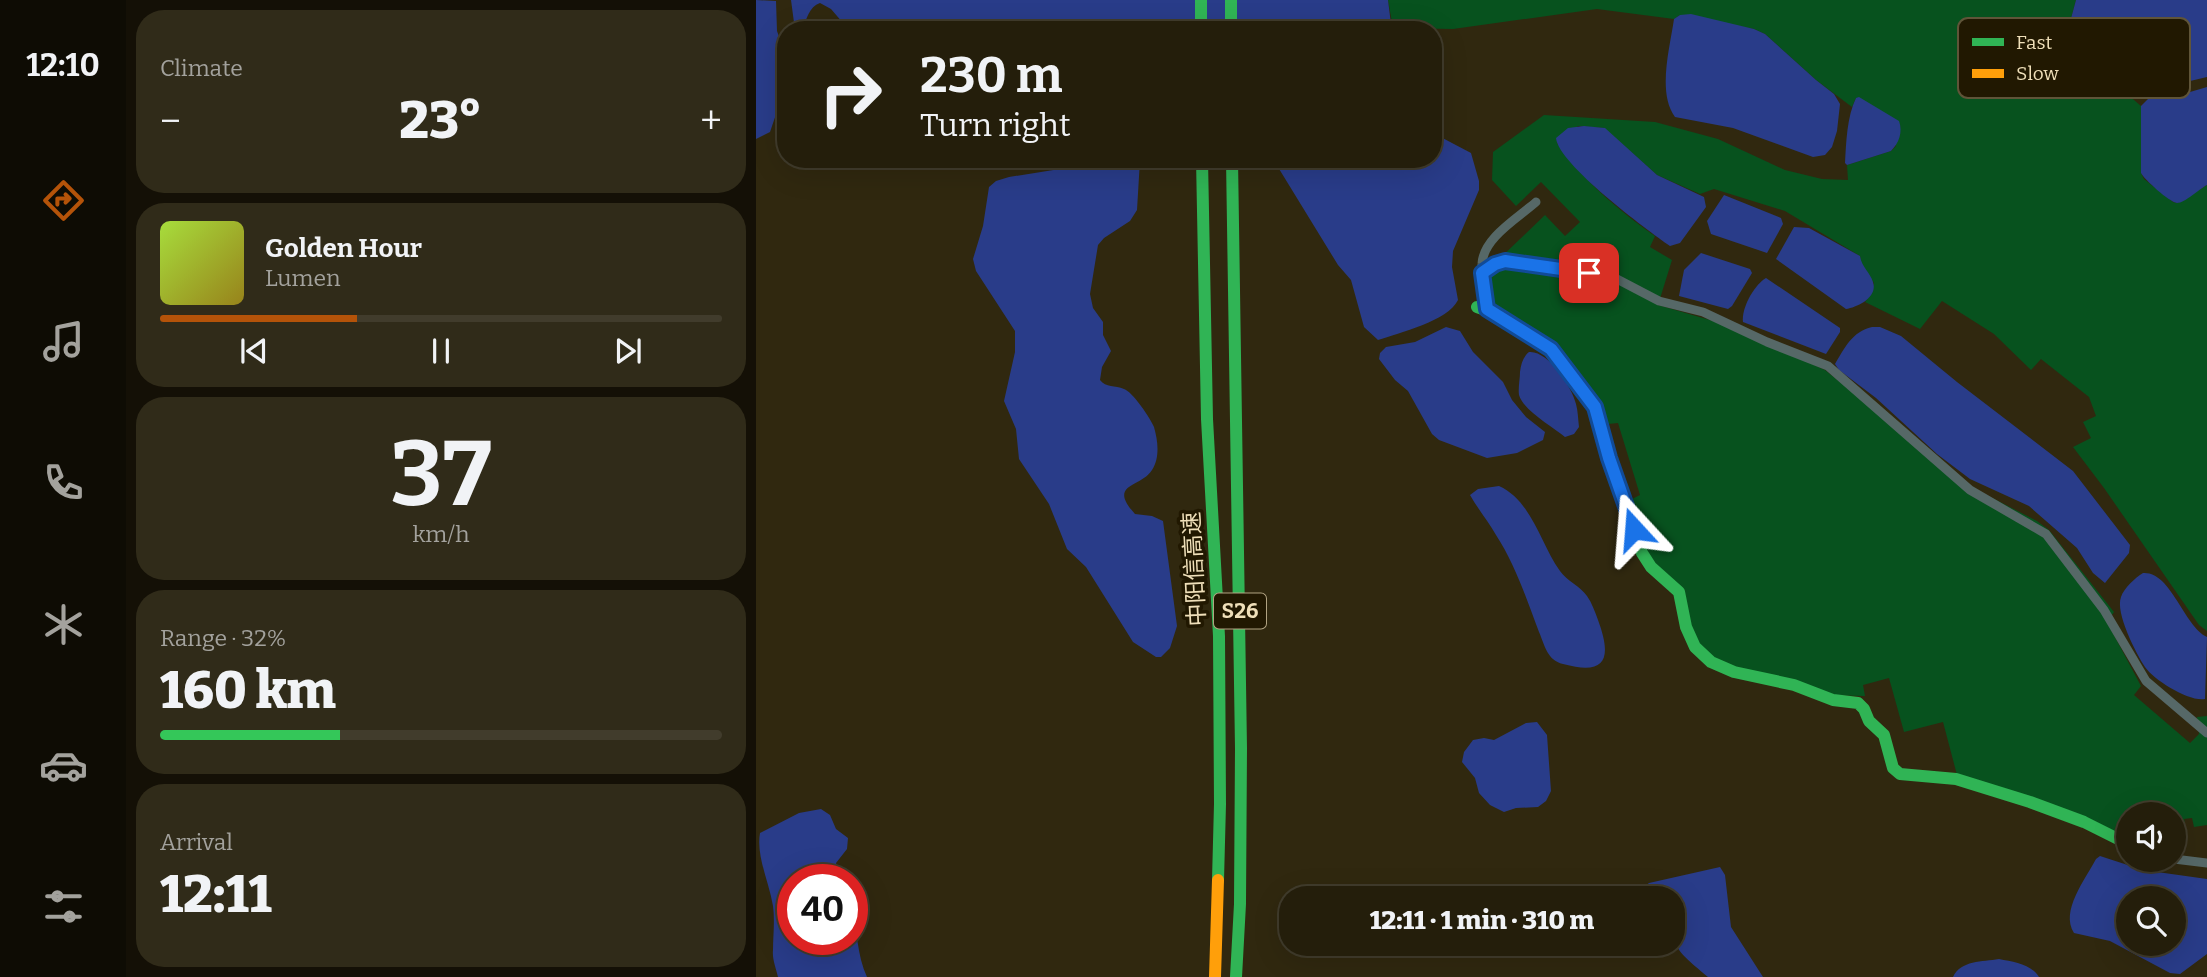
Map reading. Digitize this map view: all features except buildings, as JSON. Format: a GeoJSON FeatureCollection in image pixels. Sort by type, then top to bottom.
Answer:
{"type":"FeatureCollection","features":[{"type":"Feature","properties":{"kind":"main road"},"geometry":{"type":"LineString","coordinates":[[1201,0],[1201,21]]}},
{"type":"Feature","properties":{"kind":"main road"},"geometry":{"type":"LineString","coordinates":[[1231,0],[1231,21]]}},
{"type":"Feature","properties":{"kind":"main road","name":"中阳信高速"},"geometry":{"type":"LineString","coordinates":[[1202,168],[1207,419],[1219,636],[1220,804],[1215,977]]}},
{"type":"Feature","properties":{"kind":"main road","name":"中阳信高速"},"geometry":{"type":"LineString","coordinates":[[1231,168],[1241,748],[1240,892],[1236,977]]}},
{"type":"Feature","properties":{"kind":"main road"},"geometry":{"type":"LineString","coordinates":[[1482,308],[1551,349],[1595,407],[1609,458],[1642,553],[1651,567],[1679,592],[1688,636],[1703,656],[1734,672],[1794,685],[1833,700],[1858,703],[1869,720],[1884,735],[1893,768],[1899,774],[1956,779],[2084,822],[2116,838]]}},
{"type":"Feature","properties":{"kind":"street"},"geometry":{"type":"LineString","coordinates":[[1482,308],[1482,261],[1491,241],[1536,202]]}},
{"type":"Feature","properties":{"kind":"street"},"geometry":{"type":"LineString","coordinates":[[1482,273],[1505,261],[1615,278],[1659,301],[1703,312],[1767,342],[1828,366],[1970,490],[2046,534],[2104,610],[2142,677],[2207,733]]}},
{"type":"Feature","properties":{"kind":"street"},"geometry":{"type":"LineString","coordinates":[[2186,860],[2207,863]]}},
{"type":"Feature","properties":{"kind":"green space"},"geometry":{"type":"Polygon","coordinates":[[[1388,0],[2076,0],[2071,18],[1958,18],[1958,98],[2132,98],[2141,106],[2141,173],[2144,179],[2177,203],[2207,185],[2207,631],[2199,625],[2073,447],[2091,438],[2083,422],[2096,416],[2089,397],[2041,359],[2031,370],[1994,334],[1942,301],[1920,329],[1865,302],[1874,283],[1861,265],[1860,256],[1785,211],[1714,189],[1700,194],[1657,175],[1604,128],[1578,126],[1557,143],[1602,194],[1655,236],[1650,247],[1672,260],[1658,305],[1727,325],[1825,370],[1971,487],[2049,530],[2114,612],[2107,622],[2141,686],[2134,695],[2190,743],[2199,734],[2197,717],[2207,716],[2207,825],[2194,827],[2192,818],[2186,819],[2186,802],[2116,802],[2116,835],[1957,775],[1943,722],[1904,732],[1889,678],[1863,685],[1865,696],[1824,695],[1718,661],[1701,648],[1662,573],[1645,548],[1628,501],[1640,495],[1618,423],[1608,424],[1605,413],[1558,348],[1491,301],[1486,275],[1545,215],[1565,236],[1580,222],[1541,182],[1516,206],[1492,180],[1493,152],[1544,115],[1655,122],[1718,139],[1785,170],[1822,179],[1848,180],[1847,165],[1891,151],[1896,146],[1856,98],[1852,107],[1816,80],[1765,34],[1754,29],[1680,15],[1674,19],[1597,9],[1453,29],[1442,29],[1442,21],[1392,21],[1388,0]]]}},
{"type":"Feature","properties":{"kind":"water"},"geometry":{"type":"Polygon","coordinates":[[[756,0],[776,1],[777,111],[770,132],[756,139],[756,0]]]}},
{"type":"Feature","properties":{"kind":"water"},"geometry":{"type":"Polygon","coordinates":[[[791,0],[1388,0],[1391,21],[841,21],[831,9],[820,3],[811,10],[806,21],[794,21],[791,0]]]}},
{"type":"Feature","properties":{"kind":"water"},"geometry":{"type":"Polygon","coordinates":[[[2076,0],[2207,0],[2207,77],[2190,81],[2190,18],[2071,18],[2076,0]]]}},
{"type":"Feature","properties":{"kind":"water"},"geometry":{"type":"Polygon","coordinates":[[[1691,14],[1765,34],[1834,94],[1840,104],[1837,131],[1832,147],[1825,155],[1813,157],[1733,128],[1675,117],[1667,96],[1668,56],[1674,19],[1680,15],[1691,14]]]}},
{"type":"Feature","properties":{"kind":"water"},"geometry":{"type":"Polygon","coordinates":[[[2207,87],[2207,185],[2177,203],[2157,190],[2141,173],[2141,106],[2149,98],[2190,98],[2190,92],[2207,87]]]}},
{"type":"Feature","properties":{"kind":"water"},"geometry":{"type":"Polygon","coordinates":[[[1859,97],[1899,121],[1900,133],[1891,151],[1847,165],[1849,121],[1853,105],[1859,97]]]}},
{"type":"Feature","properties":{"kind":"water"},"geometry":{"type":"Polygon","coordinates":[[[1568,128],[1605,128],[1657,175],[1704,197],[1706,207],[1680,243],[1670,246],[1624,212],[1571,164],[1556,138],[1568,128]]]}},
{"type":"Feature","properties":{"kind":"water"},"geometry":{"type":"Polygon","coordinates":[[[1442,138],[1471,153],[1479,190],[1453,251],[1452,267],[1458,300],[1453,307],[1434,320],[1378,340],[1364,327],[1351,280],[1338,265],[1279,168],[1442,168],[1442,138]]]}},
{"type":"Feature","properties":{"kind":"water"},"geometry":{"type":"Polygon","coordinates":[[[1066,168],[1140,168],[1137,210],[1130,221],[1098,245],[1090,294],[1093,308],[1103,322],[1103,335],[1111,351],[1102,367],[1100,380],[1132,395],[1154,427],[1158,449],[1155,465],[1147,476],[1125,491],[1124,497],[1135,514],[1152,516],[1163,521],[1177,626],[1170,648],[1161,657],[1156,657],[1133,642],[1086,567],[1067,549],[1049,504],[1019,459],[1016,429],[1004,401],[1015,352],[1015,331],[976,271],[973,259],[983,226],[989,187],[996,181],[1066,168]]]}},
{"type":"Feature","properties":{"kind":"water"},"geometry":{"type":"Polygon","coordinates":[[[1724,195],[1781,218],[1783,224],[1767,253],[1711,234],[1707,221],[1724,195]]]}},
{"type":"Feature","properties":{"kind":"water"},"geometry":{"type":"Polygon","coordinates":[[[1794,227],[1809,228],[1860,256],[1873,282],[1870,297],[1861,304],[1846,309],[1776,259],[1794,227]]]}},
{"type":"Feature","properties":{"kind":"water"},"geometry":{"type":"Polygon","coordinates":[[[1701,253],[1750,269],[1752,273],[1728,309],[1679,296],[1684,270],[1701,253]]]}},
{"type":"Feature","properties":{"kind":"water"},"geometry":{"type":"Polygon","coordinates":[[[1766,278],[1840,328],[1826,354],[1743,322],[1744,310],[1750,297],[1757,285],[1766,278]]]}},
{"type":"Feature","properties":{"kind":"water"},"geometry":{"type":"Polygon","coordinates":[[[1446,327],[1460,331],[1473,352],[1503,382],[1512,400],[1526,417],[1545,432],[1543,440],[1517,453],[1487,458],[1439,440],[1432,434],[1408,391],[1395,380],[1379,359],[1380,353],[1386,347],[1415,342],[1446,327]]]}},
{"type":"Feature","properties":{"kind":"water"},"geometry":{"type":"Polygon","coordinates":[[[1880,327],[1901,336],[2073,471],[2130,545],[2129,553],[2105,583],[2093,573],[2077,548],[2029,506],[1970,479],[1937,454],[1876,398],[1839,370],[1835,364],[1850,341],[1859,332],[1880,327]]]}},
{"type":"Feature","properties":{"kind":"water"},"geometry":{"type":"Polygon","coordinates":[[[1529,352],[1544,357],[1551,363],[1570,388],[1578,415],[1579,427],[1574,434],[1565,437],[1522,401],[1519,395],[1520,369],[1529,352]]]}},
{"type":"Feature","properties":{"kind":"water"},"geometry":{"type":"Polygon","coordinates":[[[1499,486],[1510,493],[1528,512],[1560,571],[1584,592],[1590,602],[1605,645],[1605,654],[1597,665],[1589,668],[1563,664],[1547,652],[1509,558],[1470,495],[1478,489],[1499,486]]]}},
{"type":"Feature","properties":{"kind":"water"},"geometry":{"type":"Polygon","coordinates":[[[2143,573],[2161,580],[2191,622],[2207,637],[2205,699],[2181,694],[2156,678],[2145,667],[2132,643],[2121,613],[2121,597],[2130,584],[2143,573]]]}},
{"type":"Feature","properties":{"kind":"water"},"geometry":{"type":"Polygon","coordinates":[[[1537,722],[1547,735],[1551,791],[1546,801],[1538,807],[1516,808],[1504,812],[1490,805],[1479,793],[1475,778],[1462,762],[1464,752],[1473,740],[1494,740],[1526,723],[1537,722]]]}},
{"type":"Feature","properties":{"kind":"water"},"geometry":{"type":"Polygon","coordinates":[[[821,809],[830,815],[836,829],[848,838],[847,849],[836,864],[777,864],[777,955],[860,955],[867,977],[778,977],[773,957],[773,906],[761,860],[760,833],[799,813],[821,809]]]}},
{"type":"Feature","properties":{"kind":"water"},"geometry":{"type":"Polygon","coordinates":[[[2100,856],[2116,861],[2116,872],[2157,872],[2207,879],[2207,954],[2180,974],[2170,973],[2138,956],[2186,956],[2186,886],[2116,886],[2116,944],[2074,933],[2070,915],[2081,886],[2100,856]]]}},
{"type":"Feature","properties":{"kind":"water"},"geometry":{"type":"Polygon","coordinates":[[[1720,867],[1725,875],[1731,927],[1763,977],[1708,977],[1684,956],[1685,886],[1645,886],[1720,867]]]}},
{"type":"Feature","properties":{"kind":"water"},"geometry":{"type":"Polygon","coordinates":[[[1999,959],[2027,966],[2039,977],[1953,977],[1961,967],[1999,959]]]}},
{"type":"Feature","properties":{"kind":"traffic: fast"},"geometry":{"type":"LineString","coordinates":[[1201,0],[1201,21]]}},
{"type":"Feature","properties":{"kind":"traffic: fast"},"geometry":{"type":"LineString","coordinates":[[1231,0],[1231,21]]}},
{"type":"Feature","properties":{"kind":"traffic: fast"},"geometry":{"type":"LineString","coordinates":[[1202,168],[1207,419],[1219,636],[1218,880]]}},
{"type":"Feature","properties":{"kind":"traffic: fast"},"geometry":{"type":"LineString","coordinates":[[1232,168],[1241,748],[1240,904],[1236,977]]}},
{"type":"Feature","properties":{"kind":"traffic: fast"},"geometry":{"type":"LineString","coordinates":[[1477,307],[1497,314],[1551,349],[1596,407],[1609,458],[1642,553],[1651,567],[1679,592],[1686,627],[1695,647],[1711,662],[1734,672],[1794,685],[1833,700],[1858,703],[1869,721],[1884,735],[1893,768],[1900,774],[1956,779],[2030,802],[2084,822],[2116,838]]}},
{"type":"Feature","properties":{"kind":"traffic: slow"},"geometry":{"type":"LineString","coordinates":[[1215,977],[1218,880]]}},
{"type":"Feature","properties":{"kind":"route"},"geometry":{"type":"LineString","coordinates":[[1589,273],[1505,261],[1487,268],[1482,273],[1487,309],[1551,349],[1563,361],[1595,407],[1609,458],[1634,529]]}}]}
